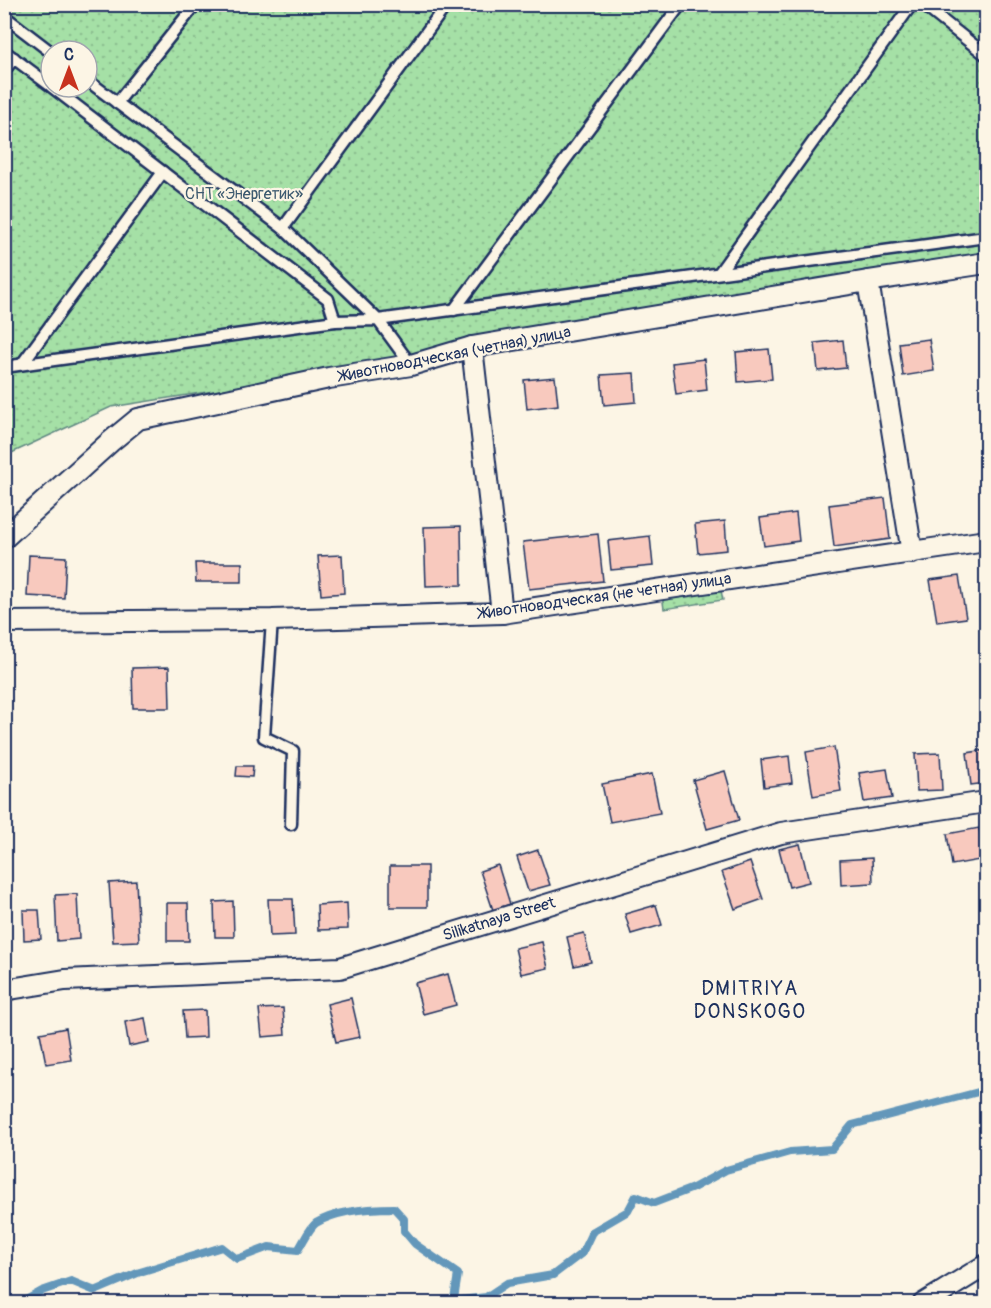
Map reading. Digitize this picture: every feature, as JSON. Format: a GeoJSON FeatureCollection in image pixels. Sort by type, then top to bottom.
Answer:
{"type":"FeatureCollection","features":[{"type":"Feature","properties":{"kind":"street","name":"Животноводческая (четная) улица"},"geometry":{"type":"LineString","coordinates":[[4,538],[138,419],[328,378],[411,365],[472,347],[987,263]]}},
{"type":"Feature","properties":{"kind":"street"},"geometry":{"type":"LineString","coordinates":[[868,281],[912,553]]}},
{"type":"Feature","properties":{"kind":"street"},"geometry":{"type":"LineString","coordinates":[[472,347],[502,613]]}},
{"type":"Feature","properties":{"kind":"street","name":"Животноводческая (не четная) улица"},"geometry":{"type":"LineString","coordinates":[[4,622],[272,620],[502,613],[987,541]]}},
{"type":"Feature","properties":{"kind":"street","name":"Silikatnaya Street"},"geometry":{"type":"LineString","coordinates":[[4,990],[65,980],[340,968],[781,832],[987,802]]}},
{"type":"Feature","properties":{"kind":"street"},"geometry":{"type":"LineString","coordinates":[[923,1304],[987,1265]]}},
{"type":"Feature","properties":{"kind":"lane"},"geometry":{"type":"LineString","coordinates":[[117,104],[196,4]]}},
{"type":"Feature","properties":{"kind":"lane"},"geometry":{"type":"LineString","coordinates":[[283,228],[447,4]]}},
{"type":"Feature","properties":{"kind":"lane"},"geometry":{"type":"LineString","coordinates":[[454,309],[681,4]]}},
{"type":"Feature","properties":{"kind":"lane"},"geometry":{"type":"LineString","coordinates":[[719,273],[912,4]]}},
{"type":"Feature","properties":{"kind":"lane"},"geometry":{"type":"LineString","coordinates":[[922,4],[987,56]]}},
{"type":"Feature","properties":{"kind":"lane"},"geometry":{"type":"LineString","coordinates":[[4,16],[39,43]]}},
{"type":"Feature","properties":{"kind":"lane"},"geometry":{"type":"LineString","coordinates":[[4,51],[39,77]]}},
{"type":"Feature","properties":{"kind":"lane"},"geometry":{"type":"LineString","coordinates":[[4,71],[14,58]]}},
{"type":"Feature","properties":{"kind":"lane"},"geometry":{"type":"LineString","coordinates":[[99,90],[283,228],[378,320],[411,365]]}},
{"type":"Feature","properties":{"kind":"lane"},"geometry":{"type":"LineString","coordinates":[[68,99],[328,299],[335,321]]}},
{"type":"Feature","properties":{"kind":"lane"},"geometry":{"type":"LineString","coordinates":[[22,364],[163,172]]}},
{"type":"Feature","properties":{"kind":"lane"},"geometry":{"type":"LineString","coordinates":[[4,367],[335,321],[378,320],[987,237]]}},
{"type":"Feature","properties":{"kind":"lane"},"geometry":{"type":"LineString","coordinates":[[272,620],[264,736],[293,752],[291,824]]}},
{"type":"Feature","properties":{"kind":"green space","name":"СНТ «Энергетик»"},"geometry":{"type":"Polygon","coordinates":[[[4,5],[986,5],[986,270],[111,407],[5,456],[4,5]]]}},
{"type":"Feature","properties":{"kind":"green space"},"geometry":{"type":"Polygon","coordinates":[[[720,586],[723,600],[664,609],[662,595],[720,586]]]}},
{"type":"Feature","properties":{"kind":"building"},"geometry":{"type":"Polygon","coordinates":[[[929,339],[934,371],[903,376],[899,343],[929,339]]]}},
{"type":"Feature","properties":{"kind":"building"},"geometry":{"type":"Polygon","coordinates":[[[843,340],[846,368],[818,371],[815,343],[843,340]]]}},
{"type":"Feature","properties":{"kind":"building"},"geometry":{"type":"Polygon","coordinates":[[[769,349],[772,379],[738,382],[736,352],[769,349]]]}},
{"type":"Feature","properties":{"kind":"building"},"geometry":{"type":"Polygon","coordinates":[[[704,359],[707,390],[676,394],[672,363],[704,359]]]}},
{"type":"Feature","properties":{"kind":"building"},"geometry":{"type":"Polygon","coordinates":[[[634,373],[636,402],[604,405],[601,375],[634,373]]]}},
{"type":"Feature","properties":{"kind":"building"},"geometry":{"type":"Polygon","coordinates":[[[555,377],[558,405],[527,409],[524,380],[555,377]]]}},
{"type":"Feature","properties":{"kind":"building"},"geometry":{"type":"Polygon","coordinates":[[[885,498],[890,539],[834,547],[829,505],[885,498]]]}},
{"type":"Feature","properties":{"kind":"building"},"geometry":{"type":"Polygon","coordinates":[[[796,513],[799,541],[764,546],[760,518],[796,513]]]}},
{"type":"Feature","properties":{"kind":"building"},"geometry":{"type":"Polygon","coordinates":[[[725,521],[727,550],[698,553],[695,524],[725,521]]]}},
{"type":"Feature","properties":{"kind":"building"},"geometry":{"type":"Polygon","coordinates":[[[461,526],[462,585],[426,586],[424,527],[461,526]]]}},
{"type":"Feature","properties":{"kind":"building"},"geometry":{"type":"Polygon","coordinates":[[[598,534],[603,581],[529,589],[523,542],[598,534]]]}},
{"type":"Feature","properties":{"kind":"building"},"geometry":{"type":"Polygon","coordinates":[[[650,536],[653,566],[611,570],[608,541],[650,536]]]}},
{"type":"Feature","properties":{"kind":"building"},"geometry":{"type":"Polygon","coordinates":[[[29,555],[66,557],[64,598],[27,596],[29,555]]]}},
{"type":"Feature","properties":{"kind":"building"},"geometry":{"type":"Polygon","coordinates":[[[342,555],[344,593],[321,595],[318,556],[342,555]]]}},
{"type":"Feature","properties":{"kind":"building"},"geometry":{"type":"Polygon","coordinates":[[[195,563],[242,563],[242,582],[196,582],[195,563]]]}},
{"type":"Feature","properties":{"kind":"building"},"geometry":{"type":"Polygon","coordinates":[[[959,576],[966,618],[937,622],[930,580],[959,576]]]}},
{"type":"Feature","properties":{"kind":"building"},"geometry":{"type":"Polygon","coordinates":[[[169,667],[170,708],[133,708],[132,668],[169,667]]]}},
{"type":"Feature","properties":{"kind":"building"},"geometry":{"type":"Polygon","coordinates":[[[834,747],[841,791],[813,796],[806,752],[834,747]]]}},
{"type":"Feature","properties":{"kind":"building"},"geometry":{"type":"Polygon","coordinates":[[[986,750],[986,783],[971,785],[967,753],[986,750]]]}},
{"type":"Feature","properties":{"kind":"building"},"geometry":{"type":"Polygon","coordinates":[[[940,753],[942,790],[917,791],[915,754],[940,753]]]}},
{"type":"Feature","properties":{"kind":"building"},"geometry":{"type":"Polygon","coordinates":[[[789,756],[792,783],[764,787],[761,760],[789,756]]]}},
{"type":"Feature","properties":{"kind":"building"},"geometry":{"type":"Polygon","coordinates":[[[237,766],[253,766],[252,777],[236,776],[237,766]]]}},
{"type":"Feature","properties":{"kind":"building"},"geometry":{"type":"Polygon","coordinates":[[[887,769],[892,798],[864,802],[859,773],[887,769]]]}},
{"type":"Feature","properties":{"kind":"building"},"geometry":{"type":"Polygon","coordinates":[[[725,771],[739,820],[707,829],[693,780],[725,771]]]}},
{"type":"Feature","properties":{"kind":"building"},"geometry":{"type":"Polygon","coordinates":[[[652,774],[660,813],[610,822],[602,784],[652,774]]]}},
{"type":"Feature","properties":{"kind":"building"},"geometry":{"type":"Polygon","coordinates":[[[979,828],[985,859],[952,865],[947,834],[979,828]]]}},
{"type":"Feature","properties":{"kind":"building"},"geometry":{"type":"Polygon","coordinates":[[[800,844],[809,882],[789,887],[779,849],[800,844]]]}},
{"type":"Feature","properties":{"kind":"building"},"geometry":{"type":"Polygon","coordinates":[[[538,850],[550,885],[528,891],[517,857],[538,850]]]}},
{"type":"Feature","properties":{"kind":"building"},"geometry":{"type":"Polygon","coordinates":[[[872,858],[873,883],[841,885],[840,860],[872,858]]]}},
{"type":"Feature","properties":{"kind":"building"},"geometry":{"type":"Polygon","coordinates":[[[750,862],[763,899],[735,909],[722,872],[750,862]]]}},
{"type":"Feature","properties":{"kind":"building"},"geometry":{"type":"Polygon","coordinates":[[[498,865],[510,904],[493,910],[480,871],[498,865]]]}},
{"type":"Feature","properties":{"kind":"building"},"geometry":{"type":"Polygon","coordinates":[[[390,866],[427,866],[427,907],[390,907],[390,866]]]}},
{"type":"Feature","properties":{"kind":"building"},"geometry":{"type":"Polygon","coordinates":[[[136,881],[139,941],[113,942],[109,883],[136,881]]]}},
{"type":"Feature","properties":{"kind":"building"},"geometry":{"type":"Polygon","coordinates":[[[77,894],[79,939],[57,941],[55,895],[77,894]]]}},
{"type":"Feature","properties":{"kind":"building"},"geometry":{"type":"Polygon","coordinates":[[[268,899],[293,899],[295,935],[270,936],[268,899]]]}},
{"type":"Feature","properties":{"kind":"building"},"geometry":{"type":"Polygon","coordinates":[[[233,901],[234,937],[215,937],[214,902],[233,901]]]}},
{"type":"Feature","properties":{"kind":"building"},"geometry":{"type":"Polygon","coordinates":[[[167,903],[188,903],[189,941],[167,941],[167,903]]]}},
{"type":"Feature","properties":{"kind":"building"},"geometry":{"type":"Polygon","coordinates":[[[347,903],[348,929],[318,930],[317,905],[347,903]]]}},
{"type":"Feature","properties":{"kind":"building"},"geometry":{"type":"Polygon","coordinates":[[[656,905],[662,925],[631,934],[625,914],[656,905]]]}},
{"type":"Feature","properties":{"kind":"building"},"geometry":{"type":"Polygon","coordinates":[[[23,910],[39,910],[41,939],[24,940],[23,910]]]}},
{"type":"Feature","properties":{"kind":"building"},"geometry":{"type":"Polygon","coordinates":[[[584,933],[591,962],[574,966],[567,937],[584,933]]]}},
{"type":"Feature","properties":{"kind":"building"},"geometry":{"type":"Polygon","coordinates":[[[542,942],[548,968],[521,974],[515,948],[542,942]]]}},
{"type":"Feature","properties":{"kind":"building"},"geometry":{"type":"Polygon","coordinates":[[[448,974],[456,1005],[423,1014],[415,983],[448,974]]]}},
{"type":"Feature","properties":{"kind":"building"},"geometry":{"type":"Polygon","coordinates":[[[351,998],[360,1037],[336,1042],[327,1004],[351,998]]]}},
{"type":"Feature","properties":{"kind":"building"},"geometry":{"type":"Polygon","coordinates":[[[283,1008],[285,1035],[262,1037],[259,1009],[283,1008]]]}},
{"type":"Feature","properties":{"kind":"building"},"geometry":{"type":"Polygon","coordinates":[[[205,1010],[206,1037],[185,1038],[183,1011],[205,1010]]]}},
{"type":"Feature","properties":{"kind":"building"},"geometry":{"type":"Polygon","coordinates":[[[145,1018],[149,1042],[129,1046],[125,1022],[145,1018]]]}},
{"type":"Feature","properties":{"kind":"building"},"geometry":{"type":"Polygon","coordinates":[[[66,1028],[71,1060],[46,1064],[40,1033],[66,1028]]]}},
{"type":"Feature","properties":{"kind":"waterway"},"geometry":{"type":"LineString","coordinates":[[19,1304],[42,1291],[71,1281],[95,1291],[140,1272],[222,1247],[237,1259],[269,1247],[298,1250],[316,1223],[334,1215],[385,1208],[394,1208],[404,1219],[404,1231],[415,1244],[458,1274],[454,1299],[486,1297],[507,1283],[553,1275],[582,1253],[592,1232],[628,1211],[636,1196],[654,1203],[693,1188],[726,1170],[790,1152],[832,1149],[852,1125],[986,1090]]}},
{"type":"Feature","properties":{"kind":"district","name":"DMITRIYA DONSKOGO"},"geometry":{"type":"Point","coordinates":[750,1000]}}]}
